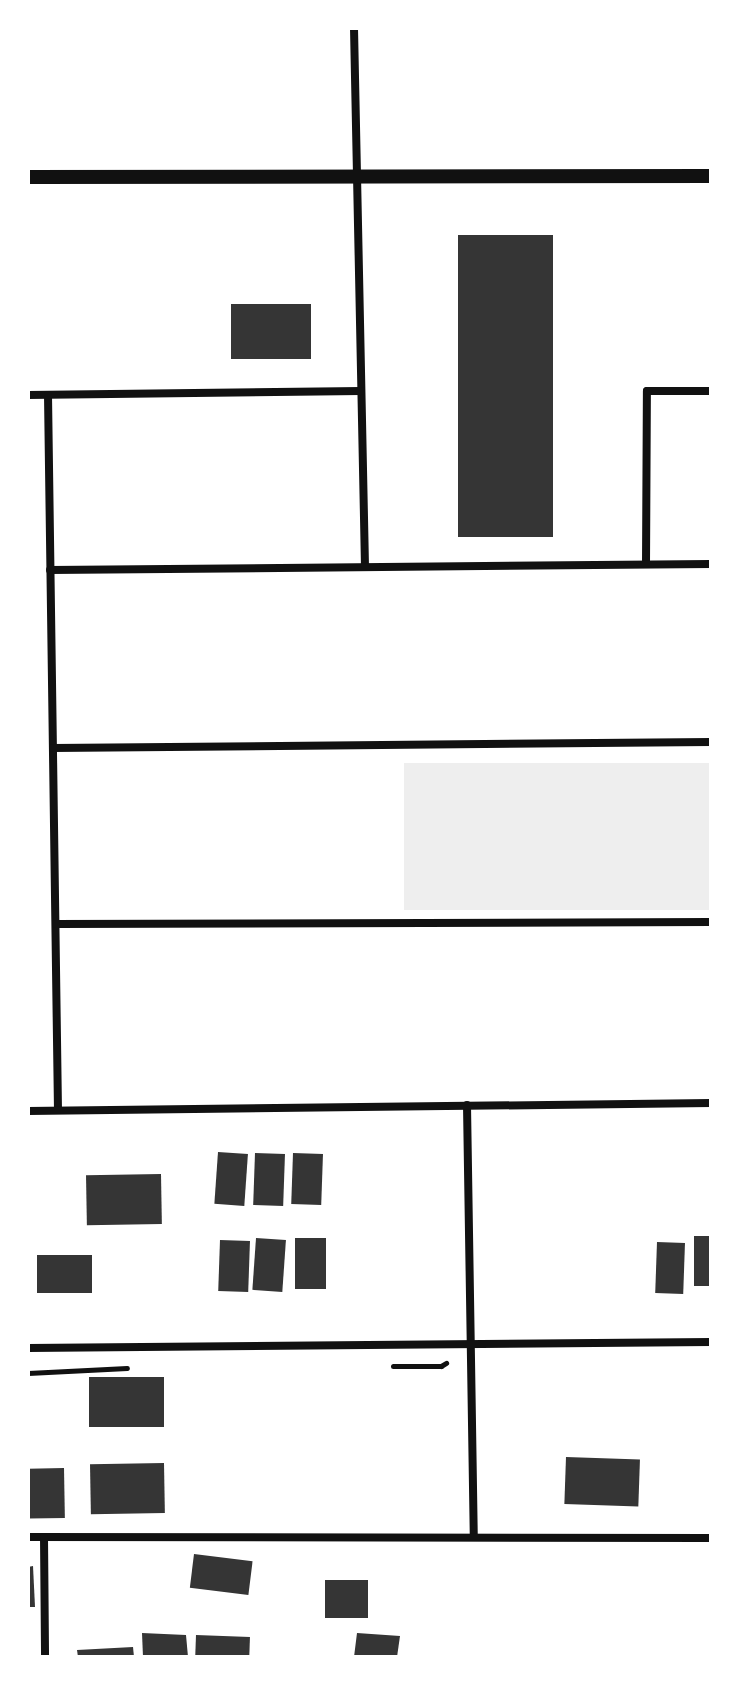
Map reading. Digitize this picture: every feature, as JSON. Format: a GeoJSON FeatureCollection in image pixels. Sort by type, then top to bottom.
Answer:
{"type":"FeatureCollection","features":[{"type":"Feature","properties":{"kind":"street"},"geometry":{"type":"LineString","coordinates":[[354,28],[365,566]]}},
{"type":"Feature","properties":{"kind":"street"},"geometry":{"type":"LineString","coordinates":[[28,177],[711,176]]}},
{"type":"Feature","properties":{"kind":"street"},"geometry":{"type":"LineString","coordinates":[[28,395],[361,391]]}},
{"type":"Feature","properties":{"kind":"street"},"geometry":{"type":"LineString","coordinates":[[646,564],[647,391],[711,391]]}},
{"type":"Feature","properties":{"kind":"street"},"geometry":{"type":"LineString","coordinates":[[48,395],[58,1110]]}},
{"type":"Feature","properties":{"kind":"street"},"geometry":{"type":"LineString","coordinates":[[50,570],[711,564]]}},
{"type":"Feature","properties":{"kind":"street"},"geometry":{"type":"LineString","coordinates":[[53,748],[711,742]]}},
{"type":"Feature","properties":{"kind":"street"},"geometry":{"type":"LineString","coordinates":[[56,924],[711,922]]}},
{"type":"Feature","properties":{"kind":"street"},"geometry":{"type":"LineString","coordinates":[[28,1111],[711,1103]]}},
{"type":"Feature","properties":{"kind":"street"},"geometry":{"type":"LineString","coordinates":[[467,1105],[474,1537]]}},
{"type":"Feature","properties":{"kind":"street"},"geometry":{"type":"LineString","coordinates":[[28,1348],[711,1342]]}},
{"type":"Feature","properties":{"kind":"street"},"geometry":{"type":"LineString","coordinates":[[28,1537],[711,1538]]}},
{"type":"Feature","properties":{"kind":"street"},"geometry":{"type":"LineString","coordinates":[[44,1537],[45,1657]]}},
{"type":"Feature","properties":{"kind":"shaded area"},"geometry":{"type":"Polygon","coordinates":[[[404,763],[711,763],[711,910],[404,910],[404,763]]]}},
{"type":"Feature","properties":{"kind":"building"},"geometry":{"type":"Polygon","coordinates":[[[458,235],[553,235],[553,537],[458,537],[458,235]]]}},
{"type":"Feature","properties":{"kind":"building"},"geometry":{"type":"Polygon","coordinates":[[[231,304],[311,304],[311,359],[231,359],[231,304]]]}},
{"type":"Feature","properties":{"kind":"building"},"geometry":{"type":"Polygon","coordinates":[[[218,1152],[248,1154],[244,1206],[214,1204],[218,1152]]]}},
{"type":"Feature","properties":{"kind":"building"},"geometry":{"type":"Polygon","coordinates":[[[255,1153],[285,1154],[283,1206],[253,1205],[255,1153]]]}},
{"type":"Feature","properties":{"kind":"building"},"geometry":{"type":"Polygon","coordinates":[[[293,1153],[323,1154],[321,1205],[291,1204],[293,1153]]]}},
{"type":"Feature","properties":{"kind":"building"},"geometry":{"type":"Polygon","coordinates":[[[161,1174],[162,1224],[87,1225],[86,1175],[161,1174]]]}},
{"type":"Feature","properties":{"kind":"building"},"geometry":{"type":"Polygon","coordinates":[[[694,1236],[711,1236],[711,1286],[694,1286],[694,1236]]]}},
{"type":"Feature","properties":{"kind":"building"},"geometry":{"type":"Polygon","coordinates":[[[256,1238],[286,1240],[282,1292],[252,1290],[256,1238]]]}},
{"type":"Feature","properties":{"kind":"building"},"geometry":{"type":"Polygon","coordinates":[[[295,1238],[326,1238],[326,1289],[295,1289],[295,1238]]]}},
{"type":"Feature","properties":{"kind":"building"},"geometry":{"type":"Polygon","coordinates":[[[220,1240],[250,1241],[248,1292],[218,1291],[220,1240]]]}},
{"type":"Feature","properties":{"kind":"building"},"geometry":{"type":"Polygon","coordinates":[[[657,1242],[685,1243],[683,1294],[655,1293],[657,1242]]]}},
{"type":"Feature","properties":{"kind":"building"},"geometry":{"type":"Polygon","coordinates":[[[37,1255],[92,1255],[92,1293],[37,1293],[37,1255]]]}},
{"type":"Feature","properties":{"kind":"building"},"geometry":{"type":"Polygon","coordinates":[[[89,1377],[164,1377],[164,1427],[89,1427],[89,1377]]]}},
{"type":"Feature","properties":{"kind":"building"},"geometry":{"type":"Polygon","coordinates":[[[566,1457],[640,1460],[638,1507],[564,1504],[566,1457]]]}},
{"type":"Feature","properties":{"kind":"building"},"geometry":{"type":"Polygon","coordinates":[[[164,1463],[165,1513],[91,1514],[90,1464],[164,1463]]]}},
{"type":"Feature","properties":{"kind":"building"},"geometry":{"type":"Polygon","coordinates":[[[64,1468],[65,1518],[29,1519],[28,1469],[64,1468]]]}},
{"type":"Feature","properties":{"kind":"building"},"geometry":{"type":"Polygon","coordinates":[[[194,1554],[253,1561],[248,1595],[190,1588],[194,1554]]]}},
{"type":"Feature","properties":{"kind":"building"},"geometry":{"type":"Polygon","coordinates":[[[33,1566],[35,1607],[28,1607],[28,1567],[33,1566]]]}},
{"type":"Feature","properties":{"kind":"building"},"geometry":{"type":"Polygon","coordinates":[[[325,1580],[368,1580],[368,1618],[325,1618],[325,1580]]]}},
{"type":"Feature","properties":{"kind":"building"},"geometry":{"type":"Polygon","coordinates":[[[142,1633],[186,1635],[188,1657],[143,1657],[142,1633]]]}},
{"type":"Feature","properties":{"kind":"building"},"geometry":{"type":"Polygon","coordinates":[[[357,1633],[400,1636],[397,1657],[354,1657],[357,1633]]]}},
{"type":"Feature","properties":{"kind":"building"},"geometry":{"type":"Polygon","coordinates":[[[196,1635],[250,1637],[249,1657],[195,1657],[196,1635]]]}},
{"type":"Feature","properties":{"kind":"building"},"geometry":{"type":"Polygon","coordinates":[[[133,1647],[134,1657],[78,1657],[77,1650],[133,1647]]]}}]}
